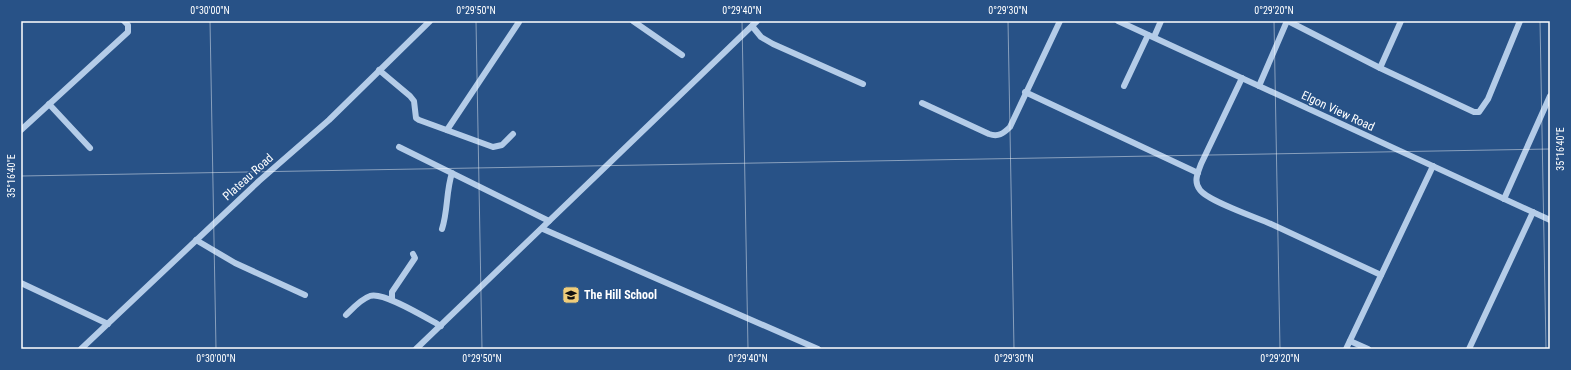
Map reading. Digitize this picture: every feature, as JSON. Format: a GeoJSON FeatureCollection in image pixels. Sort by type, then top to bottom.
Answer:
{"type":"FeatureCollection","features":[{"type":"Feature","properties":{"kind":"street"},"geometry":{"type":"LineString","coordinates":[[22,128],[128,32],[128,26],[124,21]]}},
{"type":"Feature","properties":{"kind":"street","name":"Plateau Road"},"geometry":{"type":"LineString","coordinates":[[82,349],[259,181],[329,120],[430,21]]}},
{"type":"Feature","properties":{"kind":"street"},"geometry":{"type":"LineString","coordinates":[[633,21],[682,55]]}},
{"type":"Feature","properties":{"kind":"street"},"geometry":{"type":"LineString","coordinates":[[416,349],[543,229],[758,21]]}},
{"type":"Feature","properties":{"kind":"street"},"geometry":{"type":"LineString","coordinates":[[922,103],[995,136],[1004,133],[1010,127],[1025,92],[1060,21]]}},
{"type":"Feature","properties":{"kind":"street","name":"Elgon View Road"},"geometry":{"type":"LineString","coordinates":[[1118,21],[1550,220]]}},
{"type":"Feature","properties":{"kind":"street"},"geometry":{"type":"LineString","coordinates":[[1124,86],[1151,36],[1161,21]]}},
{"type":"Feature","properties":{"kind":"street"},"geometry":{"type":"LineString","coordinates":[[1259,86],[1287,21],[1472,112],[1478,112],[1488,99],[1520,21]]}},
{"type":"Feature","properties":{"kind":"street"},"geometry":{"type":"LineString","coordinates":[[1380,68],[1400,21]]}},
{"type":"Feature","properties":{"kind":"street"},"geometry":{"type":"LineString","coordinates":[[447,130],[519,22]]}},
{"type":"Feature","properties":{"kind":"street"},"geometry":{"type":"LineString","coordinates":[[752,26],[761,37],[774,44],[864,84]]}},
{"type":"Feature","properties":{"kind":"street"},"geometry":{"type":"LineString","coordinates":[[379,70],[414,101],[416,118],[493,147],[502,145],[513,134]]}},
{"type":"Feature","properties":{"kind":"street"},"geometry":{"type":"LineString","coordinates":[[1242,78],[1198,173],[1196,183],[1204,194],[1210,198],[1271,224],[1381,275]]}},
{"type":"Feature","properties":{"kind":"street"},"geometry":{"type":"LineString","coordinates":[[1025,92],[1198,173]]}},
{"type":"Feature","properties":{"kind":"street"},"geometry":{"type":"LineString","coordinates":[[1504,199],[1550,96]]}},
{"type":"Feature","properties":{"kind":"street"},"geometry":{"type":"LineString","coordinates":[[49,104],[90,148]]}},
{"type":"Feature","properties":{"kind":"street"},"geometry":{"type":"LineString","coordinates":[[399,147],[550,221]]}},
{"type":"Feature","properties":{"kind":"street"},"geometry":{"type":"LineString","coordinates":[[1346,349],[1433,166]]}},
{"type":"Feature","properties":{"kind":"street"},"geometry":{"type":"LineString","coordinates":[[442,229],[447,215],[449,182],[452,173]]}},
{"type":"Feature","properties":{"kind":"street"},"geometry":{"type":"LineString","coordinates":[[1469,349],[1533,212]]}},
{"type":"Feature","properties":{"kind":"street"},"geometry":{"type":"LineString","coordinates":[[543,229],[818,349]]}},
{"type":"Feature","properties":{"kind":"street"},"geometry":{"type":"LineString","coordinates":[[196,240],[235,263],[305,295]]}},
{"type":"Feature","properties":{"kind":"street"},"geometry":{"type":"LineString","coordinates":[[392,300],[392,292],[415,258],[413,254]]}},
{"type":"Feature","properties":{"kind":"street"},"geometry":{"type":"LineString","coordinates":[[21,283],[108,324]]}},
{"type":"Feature","properties":{"kind":"street"},"geometry":{"type":"LineString","coordinates":[[346,315],[371,295],[379,295],[392,300],[441,326]]}},
{"type":"Feature","properties":{"kind":"street"},"geometry":{"type":"LineString","coordinates":[[1350,341],[1368,349]]}},
{"type":"Feature","properties":{"kind":"place","name":"The Hill School"},"geometry":{"type":"Point","coordinates":[571,295]}}]}
